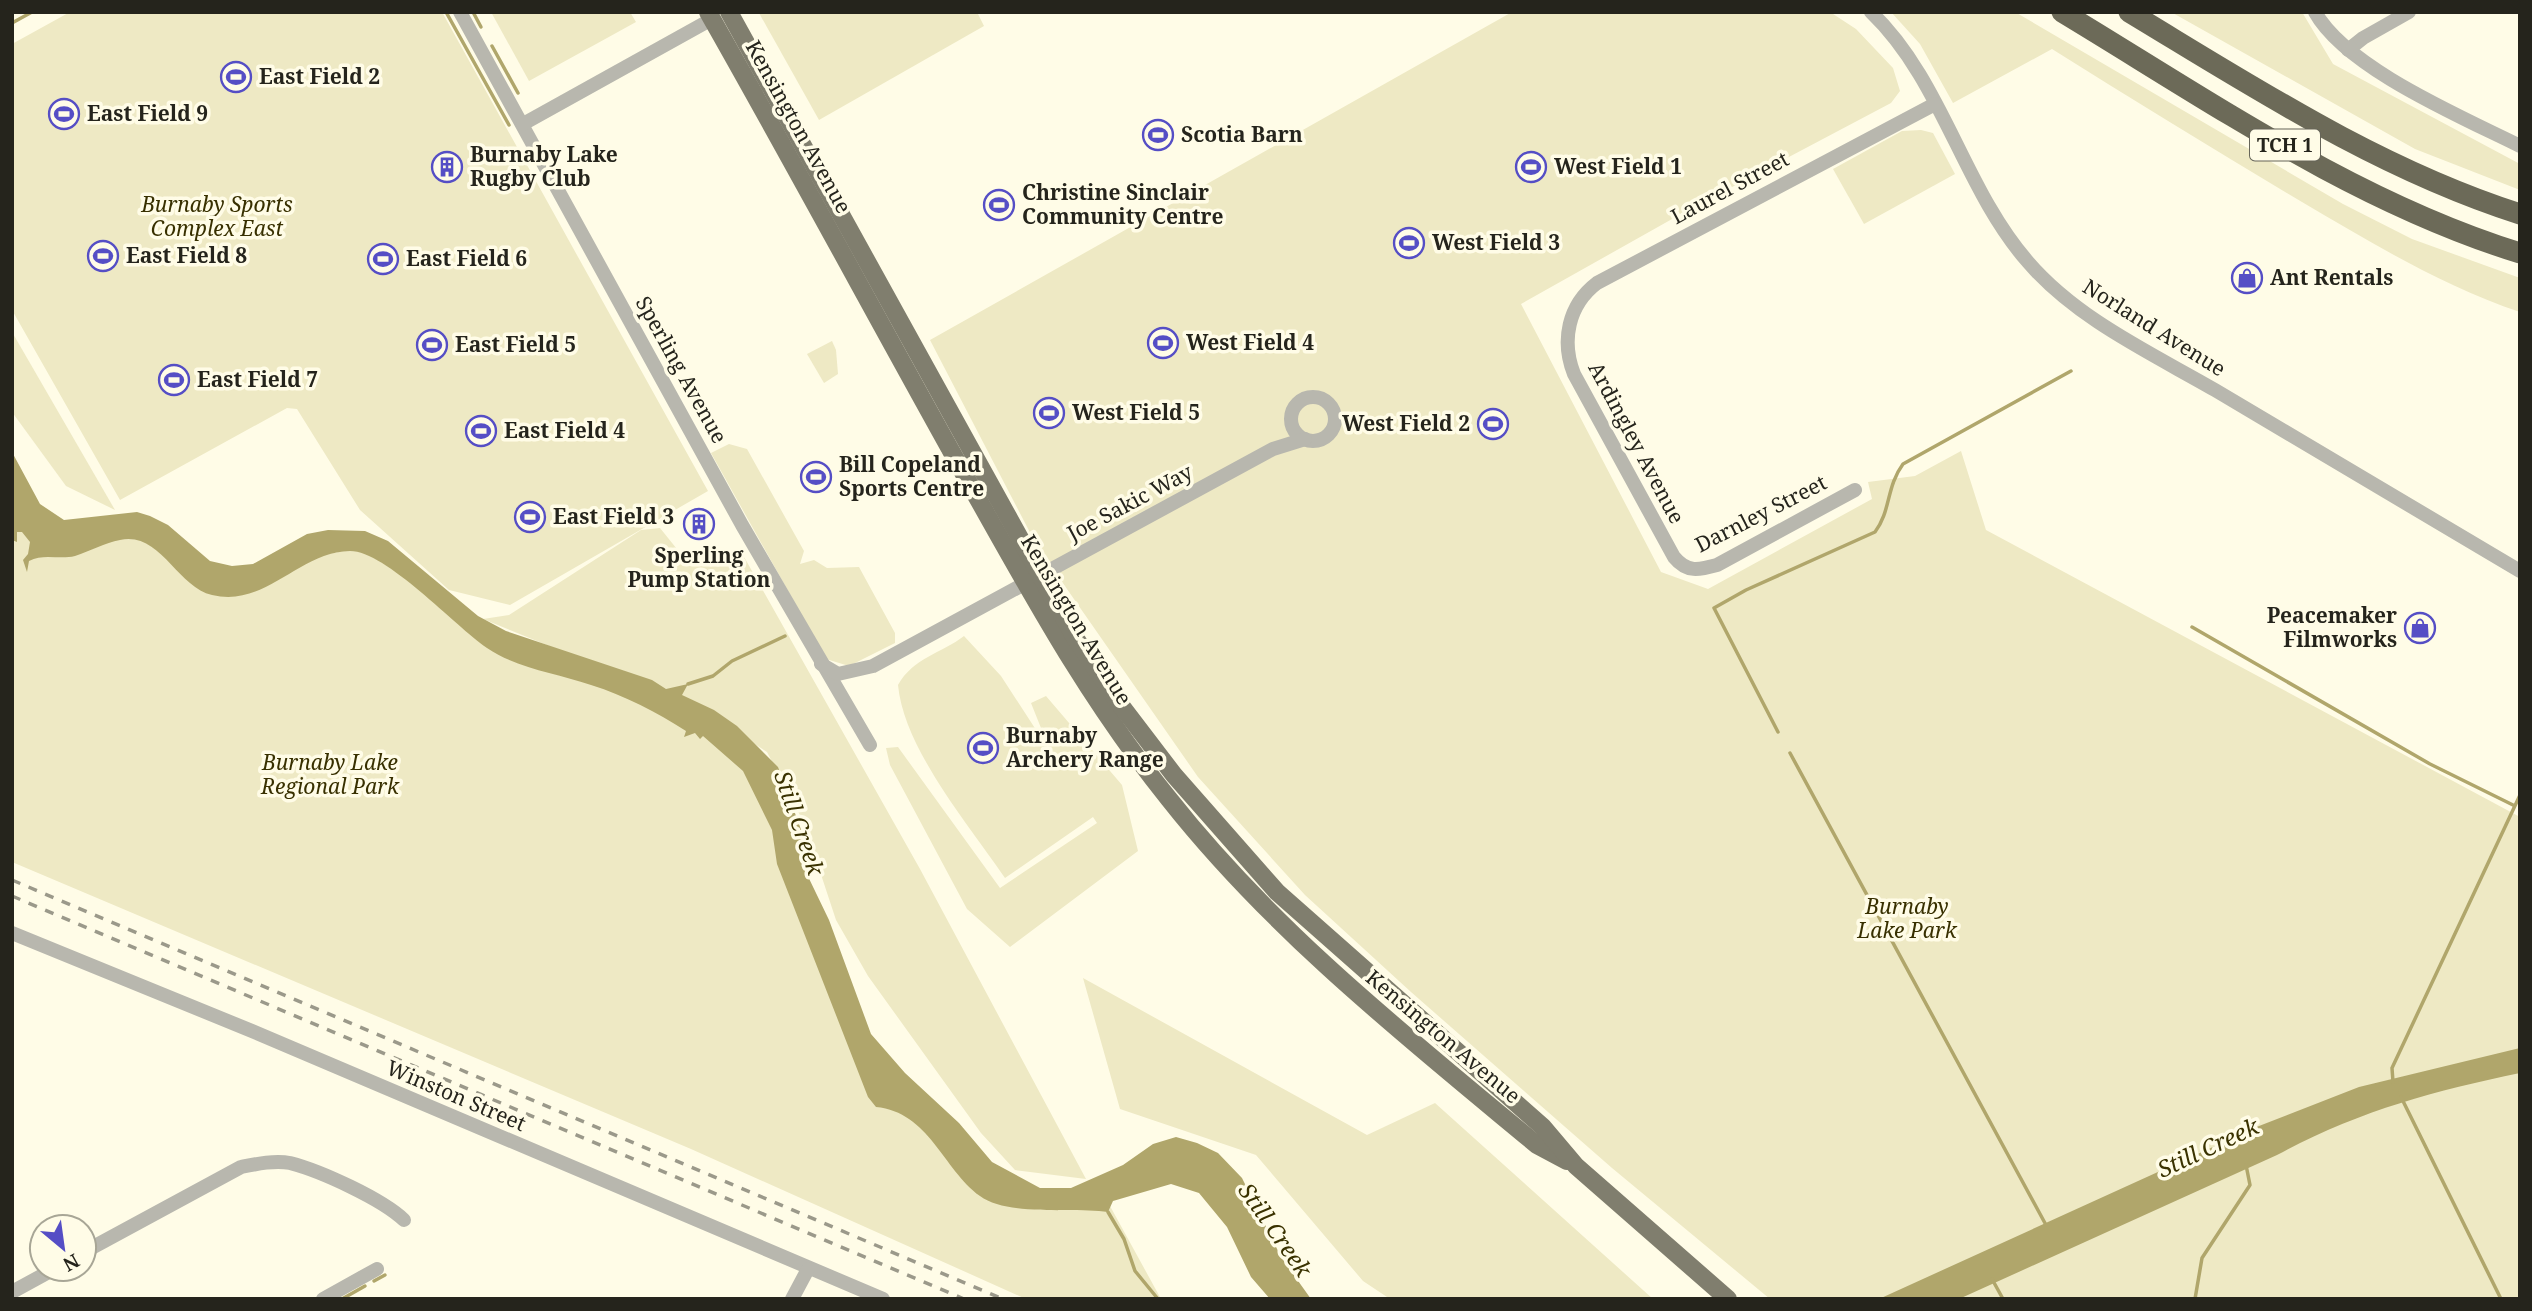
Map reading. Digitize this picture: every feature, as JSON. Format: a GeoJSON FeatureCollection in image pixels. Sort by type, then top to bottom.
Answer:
{"type":"FeatureCollection","features":[{"type":"Feature","properties":{"kind":"highway","name":"TCH 1"},"geometry":{"type":"LineString","coordinates":[[2062,12],[2328,171],[2427,218],[2520,253]]}},
{"type":"Feature","properties":{"kind":"highway","name":"TCH 1"},"geometry":{"type":"LineString","coordinates":[[2129,12],[2348,142],[2470,198],[2520,214]]}},
{"type":"Feature","properties":{"kind":"main road","name":"Kensington Avenue"},"geometry":{"type":"LineString","coordinates":[[718,14],[1031,578],[1116,699],[1198,804],[1277,892],[1542,1126],[1576,1166],[1731,1298]]}},
{"type":"Feature","properties":{"kind":"street","name":"Sperling Avenue"},"geometry":{"type":"LineString","coordinates":[[460,12],[819,664],[870,745]]}},
{"type":"Feature","properties":{"kind":"street","name":"Norland Avenue"},"geometry":{"type":"LineString","coordinates":[[1871,12],[1905,51],[2004,230],[2029,263],[2062,296],[2140,346],[2520,571]]}},
{"type":"Feature","properties":{"kind":"street"},"geometry":{"type":"LineString","coordinates":[[2315,12],[2326,29],[2348,50],[2420,94],[2514,143],[2520,130]]}},
{"type":"Feature","properties":{"kind":"street"},"geometry":{"type":"LineString","coordinates":[[2348,50],[2362,38],[2409,12]]}},
{"type":"Feature","properties":{"kind":"street"},"geometry":{"type":"LineString","coordinates":[[523,124],[718,14]]}},
{"type":"Feature","properties":{"kind":"street","name":"Laurel Street"},"geometry":{"type":"LineString","coordinates":[[1568,332],[1580,301],[1597,283],[1935,104]]}},
{"type":"Feature","properties":{"kind":"street","name":"Ardingley Avenue"},"geometry":{"type":"LineString","coordinates":[[1568,332],[1567,348],[1574,374],[1674,557],[1685,568]]}},
{"type":"Feature","properties":{"kind":"street","name":"Joe Sakic Way"},"geometry":{"type":"LineString","coordinates":[[819,664],[838,674],[873,666],[1273,449],[1305,439],[1316,441],[1329,434],[1335,421],[1332,407],[1321,398],[1307,397],[1295,405],[1291,418],[1273,449]]}},
{"type":"Feature","properties":{"kind":"street"},"geometry":{"type":"LineString","coordinates":[[1291,418],[1294,430],[1305,439]]}},
{"type":"Feature","properties":{"kind":"street","name":"Darnley Street"},"geometry":{"type":"LineString","coordinates":[[1685,568],[1700,570],[1717,565],[1855,490]]}},
{"type":"Feature","properties":{"kind":"street","name":"Winston Street"},"geometry":{"type":"LineString","coordinates":[[12,933],[252,1031],[883,1299]]}},
{"type":"Feature","properties":{"kind":"street"},"geometry":{"type":"LineString","coordinates":[[98,1244],[241,1167],[262,1163],[289,1163],[389,1206],[404,1220]]}},
{"type":"Feature","properties":{"kind":"street"},"geometry":{"type":"LineString","coordinates":[[323,1299],[377,1269]]}},
{"type":"Feature","properties":{"kind":"street"},"geometry":{"type":"LineString","coordinates":[[792,1299],[808,1269]]}},
{"type":"Feature","properties":{"kind":"street"},"geometry":{"type":"LineString","coordinates":[[12,1292],[28,1283]]}},
{"type":"Feature","properties":{"kind":"green space","name":"Burnaby Sports Complex East"},"geometry":{"type":"Polygon","coordinates":[[[70,12],[442,12],[708,491],[510,605],[449,590],[360,510],[297,409],[287,408],[120,500],[12,310],[12,44],[70,12]]]}},
{"type":"Feature","properties":{"kind":"green space"},"geometry":{"type":"Polygon","coordinates":[[[491,12],[630,12],[636,22],[529,81],[491,12]]]}},
{"type":"Feature","properties":{"kind":"green space"},"geometry":{"type":"Polygon","coordinates":[[[977,12],[984,26],[819,120],[759,13],[977,12]]]}},
{"type":"Feature","properties":{"kind":"green space","name":"Burnaby Lake Park"},"geometry":{"type":"Polygon","coordinates":[[[1512,12],[1830,12],[1856,29],[1893,68],[1900,91],[1891,103],[1681,214],[1521,304],[1661,572],[1708,589],[1872,499],[1868,482],[1915,476],[1961,451],[1986,530],[2520,817],[2520,1299],[1770,1299],[1612,1168],[1411,992],[1305,895],[1198,777],[1037,546],[930,340],[1512,12]]]}},
{"type":"Feature","properties":{"kind":"green space"},"geometry":{"type":"Polygon","coordinates":[[[1891,12],[2015,12],[2343,204],[2412,239],[2520,278],[2520,312],[2463,290],[2381,248],[2052,49],[1953,103],[1920,44],[1891,12]]]}},
{"type":"Feature","properties":{"kind":"green space"},"geometry":{"type":"Polygon","coordinates":[[[2171,12],[2302,12],[2333,64],[2520,164],[2520,190],[2415,149],[2171,12]]]}},
{"type":"Feature","properties":{"kind":"green space"},"geometry":{"type":"Polygon","coordinates":[[[1921,130],[1933,133],[1955,174],[1864,224],[1833,169],[1902,131],[1921,130]]]}},
{"type":"Feature","properties":{"kind":"green space"},"geometry":{"type":"Polygon","coordinates":[[[12,332],[115,510],[66,486],[12,412],[12,332]]]}},
{"type":"Feature","properties":{"kind":"green space"},"geometry":{"type":"Polygon","coordinates":[[[832,341],[836,350],[838,374],[824,383],[807,354],[832,341]]]}},
{"type":"Feature","properties":{"kind":"green space"},"geometry":{"type":"Polygon","coordinates":[[[729,444],[747,449],[804,551],[800,564],[814,560],[827,568],[859,567],[895,633],[895,643],[849,666],[826,659],[711,453],[729,444]]]}},
{"type":"Feature","properties":{"kind":"green space","name":"Burnaby Lake Regional Park"},"geometry":{"type":"Polygon","coordinates":[[[12,501],[40,545],[133,534],[204,581],[357,548],[408,578],[497,648],[614,688],[733,747],[773,813],[869,1080],[1000,1197],[1110,1206],[1161,1299],[1026,1299],[691,1149],[12,862],[12,501]]]}},
{"type":"Feature","properties":{"kind":"green space"},"geometry":{"type":"Polygon","coordinates":[[[660,528],[689,564],[713,563],[739,548],[920,869],[1086,1179],[1015,1170],[981,1133],[868,976],[836,920],[804,823],[767,752],[694,705],[483,619],[509,615],[641,530],[660,528]]]}},
{"type":"Feature","properties":{"kind":"green space"},"geometry":{"type":"Polygon","coordinates":[[[964,636],[1001,676],[1051,753],[1031,703],[1046,696],[1122,785],[1138,851],[1010,947],[967,909],[890,765],[886,748],[898,747],[1000,888],[1097,823],[1093,817],[1005,878],[940,786],[925,760],[912,735],[898,685],[920,662],[964,636]]]}},
{"type":"Feature","properties":{"kind":"green space"},"geometry":{"type":"Polygon","coordinates":[[[1083,978],[1367,1135],[1435,1103],[1653,1299],[1390,1299],[1363,1281],[1256,1155],[1120,1109],[1083,978]]]}},
{"type":"Feature","properties":{"kind":"shaded area"},"geometry":{"type":"Polygon","coordinates":[[[12,452],[40,504],[64,520],[137,512],[168,525],[210,561],[232,566],[253,564],[307,534],[328,530],[365,531],[388,541],[478,616],[506,631],[652,680],[666,689],[688,684],[682,695],[714,710],[737,726],[778,767],[806,843],[802,864],[829,920],[871,1034],[905,1073],[959,1123],[992,1162],[1040,1188],[1071,1188],[1123,1165],[1153,1144],[1176,1137],[1197,1143],[1218,1153],[1242,1178],[1281,1257],[1311,1299],[1270,1299],[1251,1277],[1227,1227],[1199,1193],[1171,1184],[1113,1201],[1108,1212],[1007,1207],[992,1203],[967,1185],[934,1143],[909,1119],[894,1111],[876,1107],[868,1097],[777,864],[772,830],[743,771],[703,736],[700,739],[695,733],[684,737],[686,731],[629,699],[524,666],[499,655],[473,638],[401,576],[365,554],[350,551],[331,554],[314,560],[266,587],[231,597],[212,595],[200,590],[188,582],[157,551],[134,539],[114,541],[75,556],[35,559],[29,561],[27,572],[23,560],[28,554],[30,542],[22,532],[17,532],[17,542],[12,540],[12,452]]]}},
{"type":"Feature","properties":{"kind":"shaded area"},"geometry":{"type":"Polygon","coordinates":[[[2520,1048],[2520,1073],[2456,1087],[2336,1127],[1959,1299],[1879,1299],[2259,1126],[2359,1087],[2520,1048]]]}},
{"type":"Feature","properties":{"kind":"waterway"},"geometry":{"type":"LineString","coordinates":[[12,23],[32,12]]}},
{"type":"Feature","properties":{"kind":"waterway"},"geometry":{"type":"LineString","coordinates":[[446,12],[509,125]]}},
{"type":"Feature","properties":{"kind":"waterway"},"geometry":{"type":"LineString","coordinates":[[473,12],[481,27]]}},
{"type":"Feature","properties":{"kind":"waterway"},"geometry":{"type":"LineString","coordinates":[[492,46],[518,93]]}},
{"type":"Feature","properties":{"kind":"waterway"},"geometry":{"type":"LineString","coordinates":[[1778,732],[1714,608],[1746,590],[1875,532],[1884,516],[1894,481],[1903,464],[2071,371]]}},
{"type":"Feature","properties":{"kind":"waterway"},"geometry":{"type":"LineString","coordinates":[[2192,627],[2430,764],[2513,805]]}},
{"type":"Feature","properties":{"kind":"waterway"},"geometry":{"type":"LineString","coordinates":[[688,684],[713,676],[732,661],[785,636]]}},
{"type":"Feature","properties":{"kind":"waterway"},"geometry":{"type":"LineString","coordinates":[[1790,753],[2046,1225]]}},
{"type":"Feature","properties":{"kind":"waterway"},"geometry":{"type":"LineString","coordinates":[[2393,1082],[2392,1068],[2520,795]]}},
{"type":"Feature","properties":{"kind":"waterway"},"geometry":{"type":"LineString","coordinates":[[2401,1097],[2501,1299]]}},
{"type":"Feature","properties":{"kind":"waterway"},"geometry":{"type":"LineString","coordinates":[[2195,1299],[2202,1258],[2250,1185],[2246,1165]]}},
{"type":"Feature","properties":{"kind":"waterway"},"geometry":{"type":"LineString","coordinates":[[1108,1212],[1124,1239],[1135,1271],[1158,1299]]}},
{"type":"Feature","properties":{"kind":"waterway"},"geometry":{"type":"LineString","coordinates":[[374,1281],[385,1275]]}},
{"type":"Feature","properties":{"kind":"waterway"},"geometry":{"type":"LineString","coordinates":[[1992,1279],[2003,1299]]}},
{"type":"Feature","properties":{"kind":"waterway"},"geometry":{"type":"LineString","coordinates":[[342,1299],[365,1286]]}},
{"type":"Feature","properties":{"kind":"railway"},"geometry":{"type":"LineString","coordinates":[[12,880],[1003,1299]]}},
{"type":"Feature","properties":{"kind":"railway"},"geometry":{"type":"LineString","coordinates":[[12,896],[964,1299]]}},
{"type":"Feature","properties":{"kind":"place","name":"East Field 2"},"geometry":{"type":"Point","coordinates":[236,77]}},
{"type":"Feature","properties":{"kind":"place","name":"East Field 9"},"geometry":{"type":"Point","coordinates":[64,114]}},
{"type":"Feature","properties":{"kind":"place","name":"Scotia Barn"},"geometry":{"type":"Point","coordinates":[1158,135]}},
{"type":"Feature","properties":{"kind":"place","name":"Burnaby Lake Rugby Club"},"geometry":{"type":"Point","coordinates":[447,167]}},
{"type":"Feature","properties":{"kind":"place","name":"West Field 1"},"geometry":{"type":"Point","coordinates":[1531,167]}},
{"type":"Feature","properties":{"kind":"place","name":"Christine Sinclair Community Centre"},"geometry":{"type":"Point","coordinates":[999,205]}},
{"type":"Feature","properties":{"kind":"place","name":"West Field 3"},"geometry":{"type":"Point","coordinates":[1409,243]}},
{"type":"Feature","properties":{"kind":"place","name":"East Field 8"},"geometry":{"type":"Point","coordinates":[103,256]}},
{"type":"Feature","properties":{"kind":"place","name":"East Field 6"},"geometry":{"type":"Point","coordinates":[383,259]}},
{"type":"Feature","properties":{"kind":"place","name":"Ant Rentals"},"geometry":{"type":"Point","coordinates":[2247,278]}},
{"type":"Feature","properties":{"kind":"place","name":"West Field 4"},"geometry":{"type":"Point","coordinates":[1163,343]}},
{"type":"Feature","properties":{"kind":"place","name":"East Field 5"},"geometry":{"type":"Point","coordinates":[432,345]}},
{"type":"Feature","properties":{"kind":"place","name":"East Field 7"},"geometry":{"type":"Point","coordinates":[174,380]}},
{"type":"Feature","properties":{"kind":"place","name":"West Field 5"},"geometry":{"type":"Point","coordinates":[1049,413]}},
{"type":"Feature","properties":{"kind":"place","name":"West Field 2"},"geometry":{"type":"Point","coordinates":[1493,424]}},
{"type":"Feature","properties":{"kind":"place","name":"East Field 4"},"geometry":{"type":"Point","coordinates":[481,431]}},
{"type":"Feature","properties":{"kind":"place","name":"Bill Copeland Sports Centre"},"geometry":{"type":"Point","coordinates":[816,477]}},
{"type":"Feature","properties":{"kind":"place","name":"East Field 3"},"geometry":{"type":"Point","coordinates":[530,517]}},
{"type":"Feature","properties":{"kind":"place","name":"Sperling Pump Station"},"geometry":{"type":"Point","coordinates":[699,524]}},
{"type":"Feature","properties":{"kind":"place","name":"Peacemaker Filmworks"},"geometry":{"type":"Point","coordinates":[2420,628]}},
{"type":"Feature","properties":{"kind":"place","name":"Burnaby Archery Range"},"geometry":{"type":"Point","coordinates":[983,748]}},
{"type":"Feature","properties":{"kind":"water label","name":"Still Creek"},"geometry":{"type":"Point","coordinates":[799,823]}},
{"type":"Feature","properties":{"kind":"water label","name":"Still Creek"},"geometry":{"type":"Point","coordinates":[2208,1148]}},
{"type":"Feature","properties":{"kind":"water label","name":"Still Creek"},"geometry":{"type":"Point","coordinates":[1275,1230]}}]}
